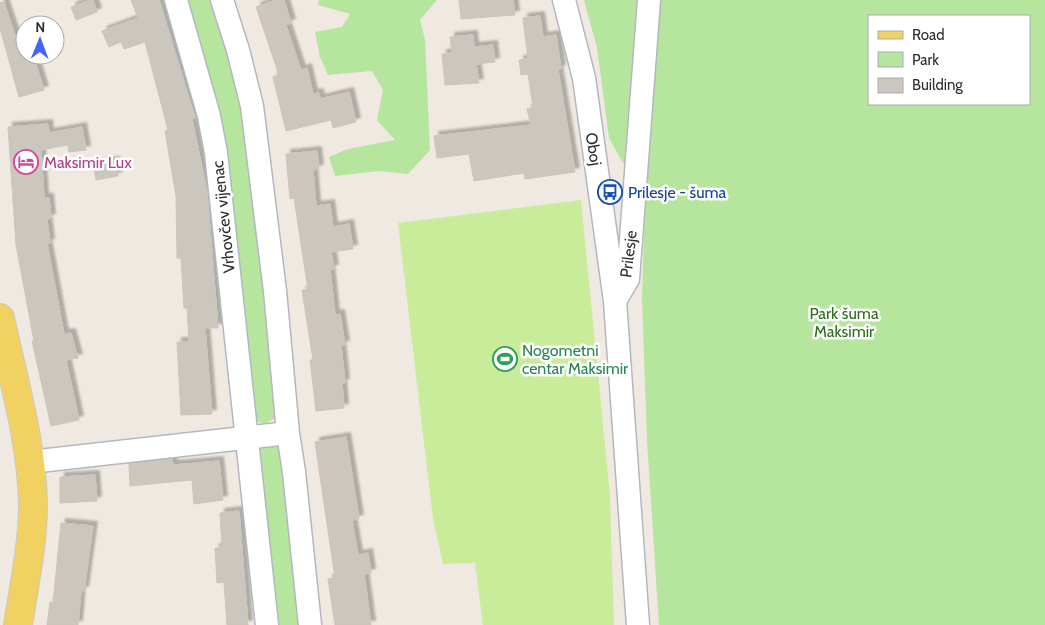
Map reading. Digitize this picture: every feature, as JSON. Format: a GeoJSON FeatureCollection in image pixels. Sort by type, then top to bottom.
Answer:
{"type":"FeatureCollection","features":[{"type":"Feature","properties":{"kind":"main road"},"geometry":{"type":"LineString","coordinates":[[0,318],[30,462],[33,504],[32,531],[18,625]]}},
{"type":"Feature","properties":{"kind":"street","name":"Vrhovčev vijenac"},"geometry":{"type":"LineString","coordinates":[[176,0],[209,116],[216,153],[267,625]]}},
{"type":"Feature","properties":{"kind":"street"},"geometry":{"type":"LineString","coordinates":[[222,0],[238,50],[252,106],[310,625]]}},
{"type":"Feature","properties":{"kind":"street","name":"Oboj"},"geometry":{"type":"LineString","coordinates":[[564,0],[584,78],[615,300]]}},
{"type":"Feature","properties":{"kind":"street","name":"Prilesje"},"geometry":{"type":"LineString","coordinates":[[638,625],[615,300],[628,279],[649,0]]}},
{"type":"Feature","properties":{"kind":"street"},"geometry":{"type":"LineString","coordinates":[[30,462],[288,433]]}},
{"type":"Feature","properties":{"kind":"green space"},"geometry":{"type":"Polygon","coordinates":[[[184,0],[216,0],[253,159],[276,418],[264,424],[253,420],[184,0]]]}},
{"type":"Feature","properties":{"kind":"green space"},"geometry":{"type":"Polygon","coordinates":[[[319,0],[437,0],[420,20],[425,39],[430,150],[408,174],[379,171],[335,176],[329,157],[348,149],[395,140],[377,120],[383,90],[372,71],[328,75],[320,57],[315,32],[342,27],[350,14],[318,5],[319,0]]]}},
{"type":"Feature","properties":{"kind":"green space","name":"Park šuma Maksimir"},"geometry":{"type":"Polygon","coordinates":[[[584,0],[1045,0],[1045,625],[659,625],[647,440],[642,298],[645,202],[609,138],[597,48],[584,0]]]}},
{"type":"Feature","properties":{"kind":"green space","name":"Nogometni centar Maksimir"},"geometry":{"type":"Polygon","coordinates":[[[581,200],[610,496],[614,625],[483,625],[475,563],[443,564],[433,519],[398,223],[581,200]]]}},
{"type":"Feature","properties":{"kind":"green space"},"geometry":{"type":"Polygon","coordinates":[[[277,443],[282,448],[304,625],[273,625],[256,449],[261,444],[277,443]]]}},
{"type":"Feature","properties":{"kind":"building"},"geometry":{"type":"Polygon","coordinates":[[[93,0],[97,12],[76,20],[71,7],[93,0]]]}},
{"type":"Feature","properties":{"kind":"building"},"geometry":{"type":"Polygon","coordinates":[[[131,0],[159,0],[195,118],[192,119],[207,192],[218,328],[205,328],[212,414],[181,415],[177,342],[189,342],[187,308],[184,308],[181,258],[177,258],[176,196],[165,131],[168,130],[145,42],[124,49],[121,42],[109,47],[102,31],[138,18],[131,0]]]}},
{"type":"Feature","properties":{"kind":"building"},"geometry":{"type":"Polygon","coordinates":[[[276,0],[284,0],[291,23],[286,25],[301,70],[307,68],[313,94],[319,93],[320,99],[349,92],[356,122],[333,128],[331,120],[286,131],[273,77],[279,75],[256,7],[276,0]]]}},
{"type":"Feature","properties":{"kind":"building"},"geometry":{"type":"Polygon","coordinates":[[[459,0],[513,0],[515,15],[461,19],[459,0]]]}},
{"type":"Feature","properties":{"kind":"building"},"geometry":{"type":"Polygon","coordinates":[[[4,2],[15,35],[15,65],[36,65],[44,90],[19,97],[0,28],[0,3],[4,2]]]}},
{"type":"Feature","properties":{"kind":"building"},"geometry":{"type":"Polygon","coordinates":[[[540,16],[543,37],[556,35],[561,69],[558,70],[575,172],[525,179],[524,173],[474,181],[469,154],[437,158],[434,136],[531,125],[527,109],[533,107],[528,74],[521,75],[519,60],[528,59],[523,18],[540,16]]]}},
{"type":"Feature","properties":{"kind":"building"},"geometry":{"type":"Polygon","coordinates":[[[473,35],[474,47],[493,45],[495,62],[476,64],[479,83],[445,85],[442,54],[452,53],[450,37],[473,35]]]}},
{"type":"Feature","properties":{"kind":"building"},"geometry":{"type":"Polygon","coordinates":[[[48,124],[49,133],[82,127],[86,150],[69,152],[68,145],[41,150],[44,198],[49,198],[51,218],[47,219],[50,243],[47,243],[64,334],[71,333],[78,358],[66,360],[79,420],[51,426],[32,341],[34,341],[16,245],[8,127],[48,124]]]}},
{"type":"Feature","properties":{"kind":"building"},"geometry":{"type":"Polygon","coordinates":[[[317,151],[319,169],[313,170],[316,206],[330,204],[333,227],[349,224],[353,249],[331,252],[334,269],[330,269],[335,315],[340,314],[345,345],[341,345],[345,383],[342,383],[344,408],[316,411],[310,360],[313,360],[302,290],[308,290],[294,198],[290,199],[286,154],[317,151]]]}},
{"type":"Feature","properties":{"kind":"building"},"geometry":{"type":"Polygon","coordinates":[[[115,161],[118,176],[96,180],[93,164],[115,161]]]}},
{"type":"Feature","properties":{"kind":"building"},"geometry":{"type":"Polygon","coordinates":[[[346,437],[359,519],[352,520],[358,555],[368,553],[371,573],[364,574],[371,625],[335,625],[328,579],[335,578],[315,442],[346,437]]]}},
{"type":"Feature","properties":{"kind":"building"},"geometry":{"type":"Polygon","coordinates":[[[172,459],[173,465],[219,461],[223,500],[194,504],[192,480],[130,486],[129,464],[172,459]]]}},
{"type":"Feature","properties":{"kind":"building"},"geometry":{"type":"Polygon","coordinates":[[[95,475],[97,501],[60,503],[60,477],[95,475]]]}},
{"type":"Feature","properties":{"kind":"building"},"geometry":{"type":"Polygon","coordinates":[[[239,511],[248,625],[227,625],[224,582],[217,583],[215,548],[222,548],[220,513],[239,511]]]}},
{"type":"Feature","properties":{"kind":"building"},"geometry":{"type":"Polygon","coordinates":[[[61,523],[93,526],[84,591],[81,590],[78,625],[47,625],[50,602],[53,603],[61,523]]]}},
{"type":"Feature","properties":{"kind":"place","name":"Maksimir Lux"},"geometry":{"type":"Point","coordinates":[26,162]}},
{"type":"Feature","properties":{"kind":"place","name":"Prilesje - šuma"},"geometry":{"type":"Point","coordinates":[610,192]}},
{"type":"Feature","properties":{"kind":"place","name":"Nogometni centar Maksimir"},"geometry":{"type":"Point","coordinates":[505,359]}}]}
